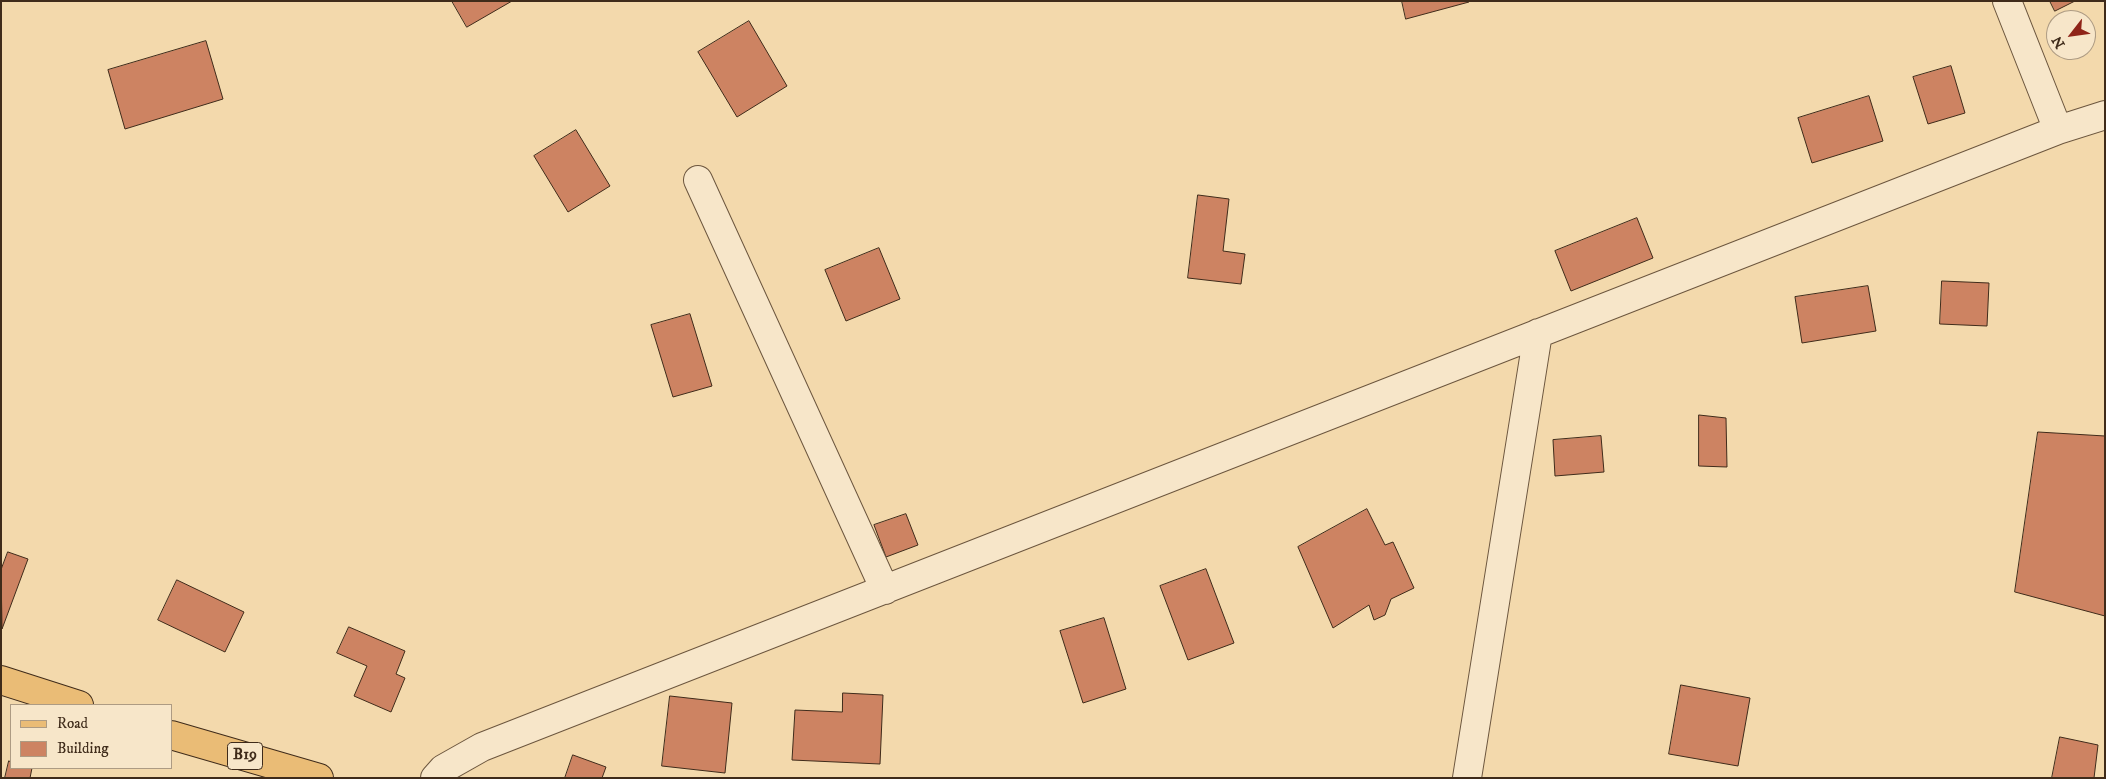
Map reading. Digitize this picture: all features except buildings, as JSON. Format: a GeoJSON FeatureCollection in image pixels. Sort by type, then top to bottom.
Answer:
{"type":"FeatureCollection","features":[{"type":"Feature","properties":{"kind":"main road"},"geometry":{"type":"LineString","coordinates":[[1,680],[75,704]]}},
{"type":"Feature","properties":{"kind":"main road","name":"B19"},"geometry":{"type":"LineString","coordinates":[[172,735],[318,778]]}},
{"type":"Feature","properties":{"kind":"street"},"geometry":{"type":"LineString","coordinates":[[2007,1],[2058,130]]}},
{"type":"Feature","properties":{"kind":"street"},"geometry":{"type":"LineString","coordinates":[[434,778],[443,769],[482,747],[2058,130],[2105,115]]}},
{"type":"Feature","properties":{"kind":"street"},"geometry":{"type":"LineString","coordinates":[[698,180],[885,590]]}},
{"type":"Feature","properties":{"kind":"street"},"geometry":{"type":"LineString","coordinates":[[1467,778],[1538,333]]}}]}
